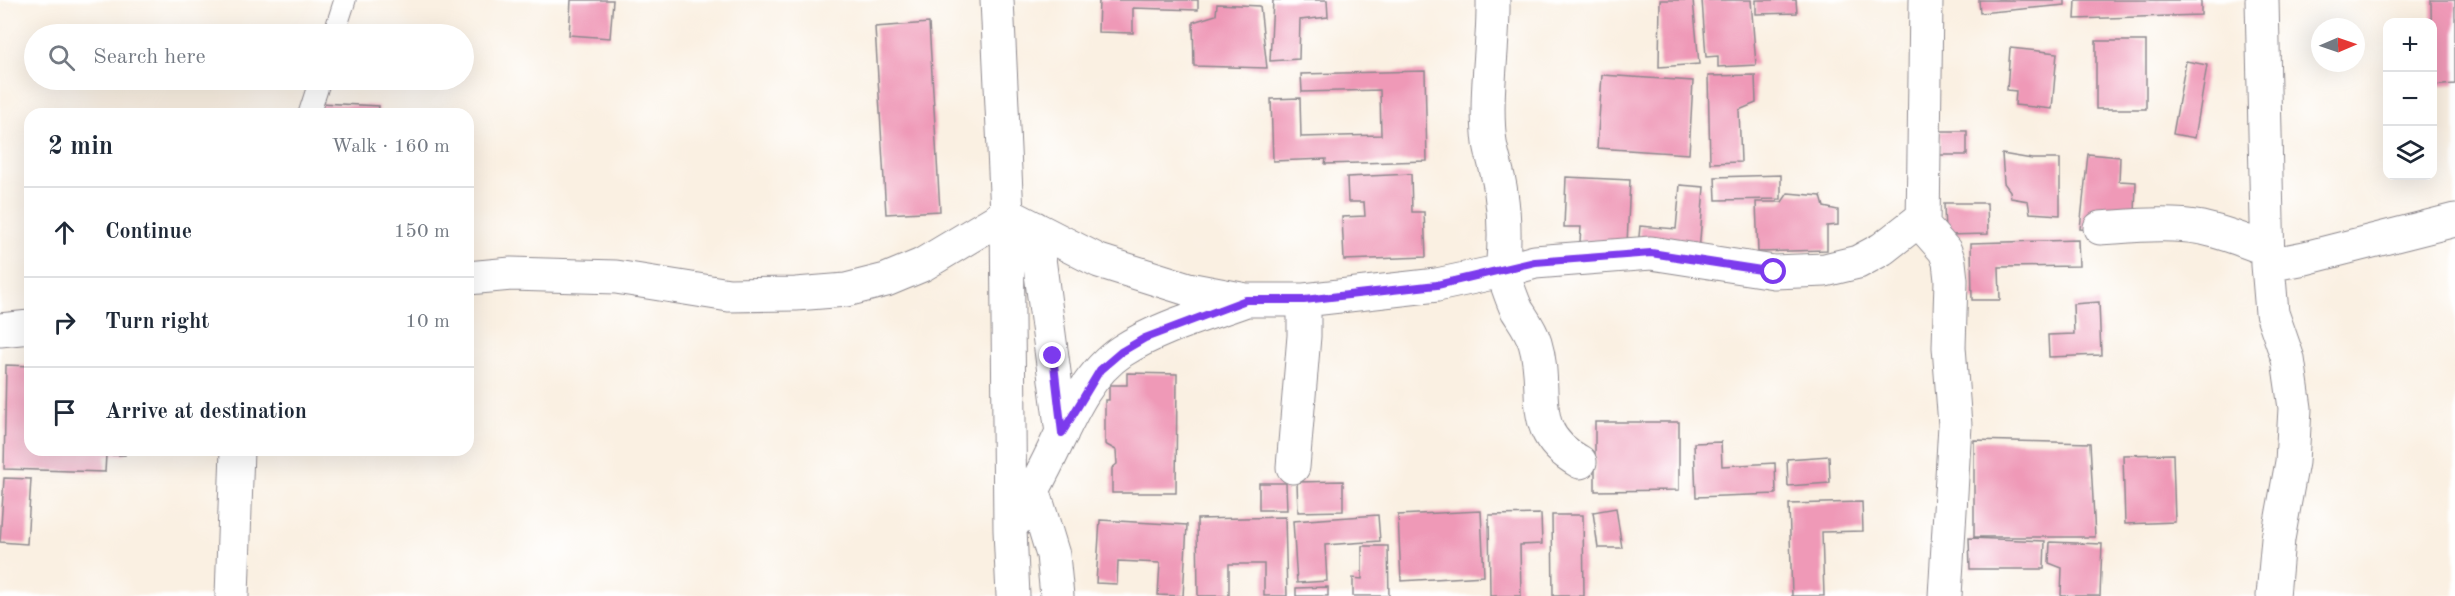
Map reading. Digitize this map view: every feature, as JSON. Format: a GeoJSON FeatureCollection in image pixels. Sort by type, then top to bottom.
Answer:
{"type":"FeatureCollection","features":[{"type":"Feature","properties":{"kind":"street"},"geometry":{"type":"LineString","coordinates":[[997,0],[1021,221],[1062,433]]}},
{"type":"Feature","properties":{"kind":"street"},"geometry":{"type":"LineString","coordinates":[[1493,0],[1488,74],[1490,142],[1501,192],[1506,241],[1502,271],[1517,310],[1526,321],[1535,344],[1543,416],[1551,439],[1563,452],[1580,462]]}},
{"type":"Feature","properties":{"kind":"street"},"geometry":{"type":"LineString","coordinates":[[1926,0],[1923,226],[1945,251],[1951,280],[1949,347],[1955,425],[1945,596]]}},
{"type":"Feature","properties":{"kind":"street"},"geometry":{"type":"LineString","coordinates":[[2262,0],[2268,257],[2272,313],[2288,359],[2295,408],[2292,462],[2278,538],[2272,596]]}},
{"type":"Feature","properties":{"kind":"street"},"geometry":{"type":"LineString","coordinates":[[1021,221],[1099,261],[1188,289],[1246,300],[1304,300],[1437,285],[1535,262],[1651,253],[1774,272],[1825,270],[1858,262],[1882,249],[1923,217]]}},
{"type":"Feature","properties":{"kind":"street"},"geometry":{"type":"LineString","coordinates":[[2100,228],[2139,226],[2199,228],[2222,233],[2268,257],[2305,258],[2455,220]]}},
{"type":"Feature","properties":{"kind":"street"},"geometry":{"type":"LineString","coordinates":[[474,277],[511,274],[616,277],[729,295],[796,294],[846,290],[886,280],[1021,221]]}},
{"type":"Feature","properties":{"kind":"street"},"geometry":{"type":"LineString","coordinates":[[1012,596],[1010,530],[1021,221]]}},
{"type":"Feature","properties":{"kind":"street"},"geometry":{"type":"LineString","coordinates":[[1010,530],[1062,433],[1100,370],[1121,352],[1145,338],[1246,300]]}},
{"type":"Feature","properties":{"kind":"street"},"geometry":{"type":"LineString","coordinates":[[1293,467],[1304,336],[1304,300]]}},
{"type":"Feature","properties":{"kind":"street"},"geometry":{"type":"LineString","coordinates":[[0,330],[24,328]]}},
{"type":"Feature","properties":{"kind":"street"},"geometry":{"type":"LineString","coordinates":[[232,596],[237,456]]}},
{"type":"Feature","properties":{"kind":"street"},"geometry":{"type":"LineString","coordinates":[[1033,489],[1053,555],[1057,596]]}},
{"type":"Feature","properties":{"kind":"lane"},"geometry":{"type":"LineString","coordinates":[[337,24],[345,0]]}},
{"type":"Feature","properties":{"kind":"lane"},"geometry":{"type":"LineString","coordinates":[[311,108],[317,90]]}},
{"type":"Feature","properties":{"kind":"building"},"geometry":{"type":"Polygon","coordinates":[[[571,0],[613,0],[610,38],[569,35],[571,0]]]}},
{"type":"Feature","properties":{"kind":"building"},"geometry":{"type":"Polygon","coordinates":[[[1099,0],[1198,0],[1198,10],[1133,8],[1133,33],[1098,32],[1099,0]]]}},
{"type":"Feature","properties":{"kind":"building"},"geometry":{"type":"Polygon","coordinates":[[[1273,0],[1327,0],[1328,17],[1300,20],[1299,59],[1270,61],[1273,0]]]}},
{"type":"Feature","properties":{"kind":"building"},"geometry":{"type":"Polygon","coordinates":[[[1660,0],[1693,0],[1699,64],[1659,67],[1660,0]]]}},
{"type":"Feature","properties":{"kind":"building"},"geometry":{"type":"Polygon","coordinates":[[[1702,0],[1751,0],[1756,65],[1718,67],[1718,56],[1706,57],[1702,0]]]}},
{"type":"Feature","properties":{"kind":"building"},"geometry":{"type":"Polygon","coordinates":[[[1756,0],[1796,0],[1797,13],[1756,14],[1756,0]]]}},
{"type":"Feature","properties":{"kind":"building"},"geometry":{"type":"Polygon","coordinates":[[[1979,0],[2065,0],[2065,5],[1980,13],[1979,0]]]}},
{"type":"Feature","properties":{"kind":"building"},"geometry":{"type":"Polygon","coordinates":[[[2076,0],[2201,0],[2201,15],[2075,19],[2076,0]]]}},
{"type":"Feature","properties":{"kind":"building"},"geometry":{"type":"Polygon","coordinates":[[[2431,0],[2455,0],[2455,84],[2437,86],[2437,18],[2431,18],[2431,0]]]}},
{"type":"Feature","properties":{"kind":"building"},"geometry":{"type":"Polygon","coordinates":[[[1217,4],[1260,6],[1267,68],[1194,66],[1193,22],[1216,15],[1217,4]]]}},
{"type":"Feature","properties":{"kind":"building"},"geometry":{"type":"Polygon","coordinates":[[[929,23],[940,211],[886,214],[875,27],[929,23]]]}},
{"type":"Feature","properties":{"kind":"building"},"geometry":{"type":"Polygon","coordinates":[[[2096,41],[2146,41],[2146,109],[2096,109],[2096,41]]]}},
{"type":"Feature","properties":{"kind":"building"},"geometry":{"type":"Polygon","coordinates":[[[2010,48],[2057,53],[2052,109],[2015,105],[2016,91],[2007,90],[2010,48]]]}},
{"type":"Feature","properties":{"kind":"building"},"geometry":{"type":"Polygon","coordinates":[[[2186,61],[2207,65],[2195,138],[2173,134],[2186,61]]]}},
{"type":"Feature","properties":{"kind":"building"},"geometry":{"type":"Polygon","coordinates":[[[1425,71],[1427,161],[1325,164],[1326,159],[1273,161],[1271,99],[1300,98],[1301,137],[1381,135],[1380,90],[1302,92],[1301,74],[1425,71]]]}},
{"type":"Feature","properties":{"kind":"building"},"geometry":{"type":"Polygon","coordinates":[[[1602,75],[1693,81],[1689,154],[1597,148],[1602,75]]]}},
{"type":"Feature","properties":{"kind":"building"},"geometry":{"type":"Polygon","coordinates":[[[1755,75],[1756,103],[1739,110],[1741,162],[1710,163],[1708,76],[1755,75]]]}},
{"type":"Feature","properties":{"kind":"building"},"geometry":{"type":"Polygon","coordinates":[[[320,103],[379,106],[379,108],[320,108],[320,103]]]}},
{"type":"Feature","properties":{"kind":"building"},"geometry":{"type":"Polygon","coordinates":[[[1940,131],[1967,131],[1967,155],[1940,155],[1940,131]]]}},
{"type":"Feature","properties":{"kind":"building"},"geometry":{"type":"Polygon","coordinates":[[[2002,154],[2032,159],[2060,159],[2060,215],[2030,213],[2028,201],[2011,198],[2010,191],[2004,183],[2002,154]]]}},
{"type":"Feature","properties":{"kind":"building"},"geometry":{"type":"Polygon","coordinates":[[[2088,154],[2120,157],[2119,181],[2136,182],[2135,214],[2118,231],[2080,229],[2088,154]]]}},
{"type":"Feature","properties":{"kind":"building"},"geometry":{"type":"Polygon","coordinates":[[[1411,174],[1412,212],[1424,212],[1426,257],[1344,260],[1342,217],[1365,216],[1364,202],[1348,202],[1347,177],[1411,174]]]}},
{"type":"Feature","properties":{"kind":"building"},"geometry":{"type":"Polygon","coordinates":[[[1781,175],[1781,199],[1716,200],[1715,177],[1781,175]]]}},
{"type":"Feature","properties":{"kind":"building"},"geometry":{"type":"Polygon","coordinates":[[[1566,177],[1630,180],[1627,244],[1580,242],[1581,227],[1564,227],[1566,177]]]}},
{"type":"Feature","properties":{"kind":"building"},"geometry":{"type":"Polygon","coordinates":[[[1680,185],[1704,187],[1699,253],[1638,247],[1640,226],[1676,229],[1680,185]]]}},
{"type":"Feature","properties":{"kind":"building"},"geometry":{"type":"Polygon","coordinates":[[[1788,193],[1821,196],[1824,207],[1838,210],[1838,225],[1827,226],[1827,250],[1758,252],[1756,202],[1782,202],[1788,193]]]}},
{"type":"Feature","properties":{"kind":"building"},"geometry":{"type":"Polygon","coordinates":[[[1944,203],[1987,203],[1988,234],[1945,235],[1944,203]]]}},
{"type":"Feature","properties":{"kind":"building"},"geometry":{"type":"Polygon","coordinates":[[[2078,240],[2079,266],[1999,267],[2000,300],[1972,300],[1971,243],[2078,240]]]}},
{"type":"Feature","properties":{"kind":"building"},"geometry":{"type":"Polygon","coordinates":[[[2099,302],[2101,355],[2049,357],[2048,335],[2074,334],[2073,304],[2099,302]]]}},
{"type":"Feature","properties":{"kind":"building"},"geometry":{"type":"Polygon","coordinates":[[[6,365],[24,366],[24,456],[106,456],[105,472],[4,469],[6,365]]]}},
{"type":"Feature","properties":{"kind":"building"},"geometry":{"type":"Polygon","coordinates":[[[1127,373],[1177,374],[1176,493],[1112,493],[1112,468],[1117,464],[1116,450],[1105,444],[1105,400],[1109,400],[1109,385],[1127,385],[1127,373]]]}},
{"type":"Feature","properties":{"kind":"building"},"geometry":{"type":"Polygon","coordinates":[[[1595,422],[1679,422],[1679,490],[1595,491],[1595,422]]]}},
{"type":"Feature","properties":{"kind":"building"},"geometry":{"type":"Polygon","coordinates":[[[1974,440],[2090,443],[2095,537],[1974,537],[1974,440]]]}},
{"type":"Feature","properties":{"kind":"building"},"geometry":{"type":"Polygon","coordinates":[[[1721,442],[1722,466],[1775,463],[1776,494],[1696,497],[1694,443],[1721,442]]]}},
{"type":"Feature","properties":{"kind":"building"},"geometry":{"type":"Polygon","coordinates":[[[2173,454],[2175,522],[2125,524],[2123,455],[2173,454]]]}},
{"type":"Feature","properties":{"kind":"building"},"geometry":{"type":"Polygon","coordinates":[[[1829,456],[1830,483],[1788,486],[1787,459],[1829,456]]]}},
{"type":"Feature","properties":{"kind":"building"},"geometry":{"type":"Polygon","coordinates":[[[4,478],[31,479],[27,544],[0,542],[4,478]]]}},
{"type":"Feature","properties":{"kind":"building"},"geometry":{"type":"Polygon","coordinates":[[[1343,481],[1343,511],[1298,512],[1297,482],[1343,481]]]}},
{"type":"Feature","properties":{"kind":"building"},"geometry":{"type":"Polygon","coordinates":[[[1259,483],[1286,483],[1287,510],[1259,510],[1259,483]]]}},
{"type":"Feature","properties":{"kind":"building"},"geometry":{"type":"Polygon","coordinates":[[[1862,502],[1863,531],[1822,532],[1824,596],[1792,596],[1789,504],[1862,502]]]}},
{"type":"Feature","properties":{"kind":"building"},"geometry":{"type":"Polygon","coordinates":[[[1616,508],[1622,548],[1598,548],[1593,512],[1616,508]]]}},
{"type":"Feature","properties":{"kind":"building"},"geometry":{"type":"Polygon","coordinates":[[[1481,511],[1484,576],[1401,581],[1398,515],[1481,511]]]}},
{"type":"Feature","properties":{"kind":"building"},"geometry":{"type":"Polygon","coordinates":[[[1541,514],[1542,544],[1520,545],[1521,596],[1490,596],[1489,515],[1541,514]]]}},
{"type":"Feature","properties":{"kind":"building"},"geometry":{"type":"Polygon","coordinates":[[[1378,515],[1380,541],[1325,545],[1327,581],[1297,583],[1293,521],[1378,515]]]}},
{"type":"Feature","properties":{"kind":"building"},"geometry":{"type":"Polygon","coordinates":[[[1552,515],[1583,515],[1584,596],[1553,596],[1552,515]]]}},
{"type":"Feature","properties":{"kind":"building"},"geometry":{"type":"Polygon","coordinates":[[[1285,517],[1287,596],[1264,596],[1264,564],[1229,564],[1229,596],[1198,596],[1197,519],[1285,517]]]}},
{"type":"Feature","properties":{"kind":"building"},"geometry":{"type":"Polygon","coordinates":[[[1100,520],[1187,525],[1183,596],[1158,595],[1160,563],[1118,561],[1117,584],[1096,583],[1100,520]]]}},
{"type":"Feature","properties":{"kind":"building"},"geometry":{"type":"Polygon","coordinates":[[[1969,538],[2045,541],[2044,569],[1970,569],[1969,538]]]}},
{"type":"Feature","properties":{"kind":"building"},"geometry":{"type":"Polygon","coordinates":[[[2050,542],[2102,544],[2100,596],[2061,596],[2062,568],[2049,563],[2050,542]]]}},
{"type":"Feature","properties":{"kind":"building"},"geometry":{"type":"Polygon","coordinates":[[[1362,546],[1388,546],[1389,596],[1353,596],[1353,578],[1362,579],[1362,546]]]}},
{"type":"Feature","properties":{"kind":"building"},"geometry":{"type":"Polygon","coordinates":[[[1328,587],[1328,596],[1296,596],[1296,588],[1328,587]]]}},
{"type":"Feature","properties":{"kind":"route"},"geometry":{"type":"LineString","coordinates":[[1053,356],[1062,433],[1100,370],[1121,352],[1145,338],[1246,300],[1304,300],[1437,285],[1535,262],[1651,253],[1774,272]]}}]}
